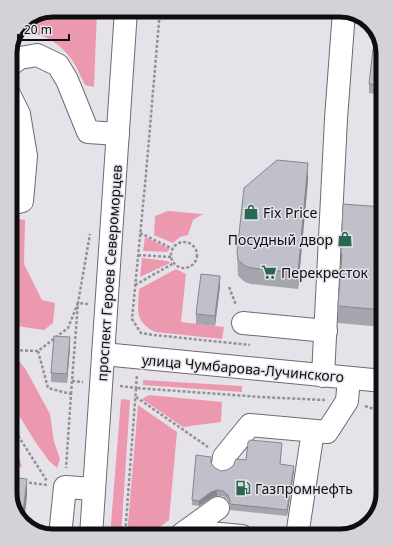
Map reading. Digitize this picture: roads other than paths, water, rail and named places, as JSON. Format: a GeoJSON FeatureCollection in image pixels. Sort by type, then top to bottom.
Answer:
{"type":"FeatureCollection","features":[{"type":"Feature","properties":{"kind":"street","name":"проспект Героев Североморцев"},"geometry":{"type":"LineString","coordinates":[[91,529],[126,17]]}},
{"type":"Feature","properties":{"kind":"street"},"geometry":{"type":"LineString","coordinates":[[323,376],[336,119],[344,17]]}},
{"type":"Feature","properties":{"kind":"street"},"geometry":{"type":"LineString","coordinates":[[17,60],[20,58],[37,55],[58,66],[67,80],[88,132],[118,134]]}},
{"type":"Feature","properties":{"kind":"street"},"geometry":{"type":"LineString","coordinates":[[17,110],[26,156],[22,201],[17,202]]}},
{"type":"Feature","properties":{"kind":"street"},"geometry":{"type":"LineString","coordinates":[[243,323],[326,331]]}},
{"type":"Feature","properties":{"kind":"street","name":"улица Чумбарова-Лучинского"},"geometry":{"type":"LineString","coordinates":[[103,354],[376,381]]}},
{"type":"Feature","properties":{"kind":"street"},"geometry":{"type":"LineString","coordinates":[[223,460],[250,425],[327,432],[347,401],[349,378]]}},
{"type":"Feature","properties":{"kind":"street"},"geometry":{"type":"LineString","coordinates":[[298,529],[313,431]]}},
{"type":"Feature","properties":{"kind":"street"},"geometry":{"type":"LineString","coordinates":[[61,529],[64,487],[94,489]]}},
{"type":"Feature","properties":{"kind":"street"},"geometry":{"type":"LineString","coordinates":[[189,529],[218,508]]}},
{"type":"Feature","properties":{"kind":"place","name":"Fix Price"},"geometry":{"type":"Point","coordinates":[251,212]}},
{"type":"Feature","properties":{"kind":"place","name":"Посудный двор"},"geometry":{"type":"Point","coordinates":[345,239]}},
{"type":"Feature","properties":{"kind":"place","name":"Перекресток"},"geometry":{"type":"Point","coordinates":[269,272]}},
{"type":"Feature","properties":{"kind":"place","name":"Газпромнефть"},"geometry":{"type":"Point","coordinates":[243,488]}}]}
